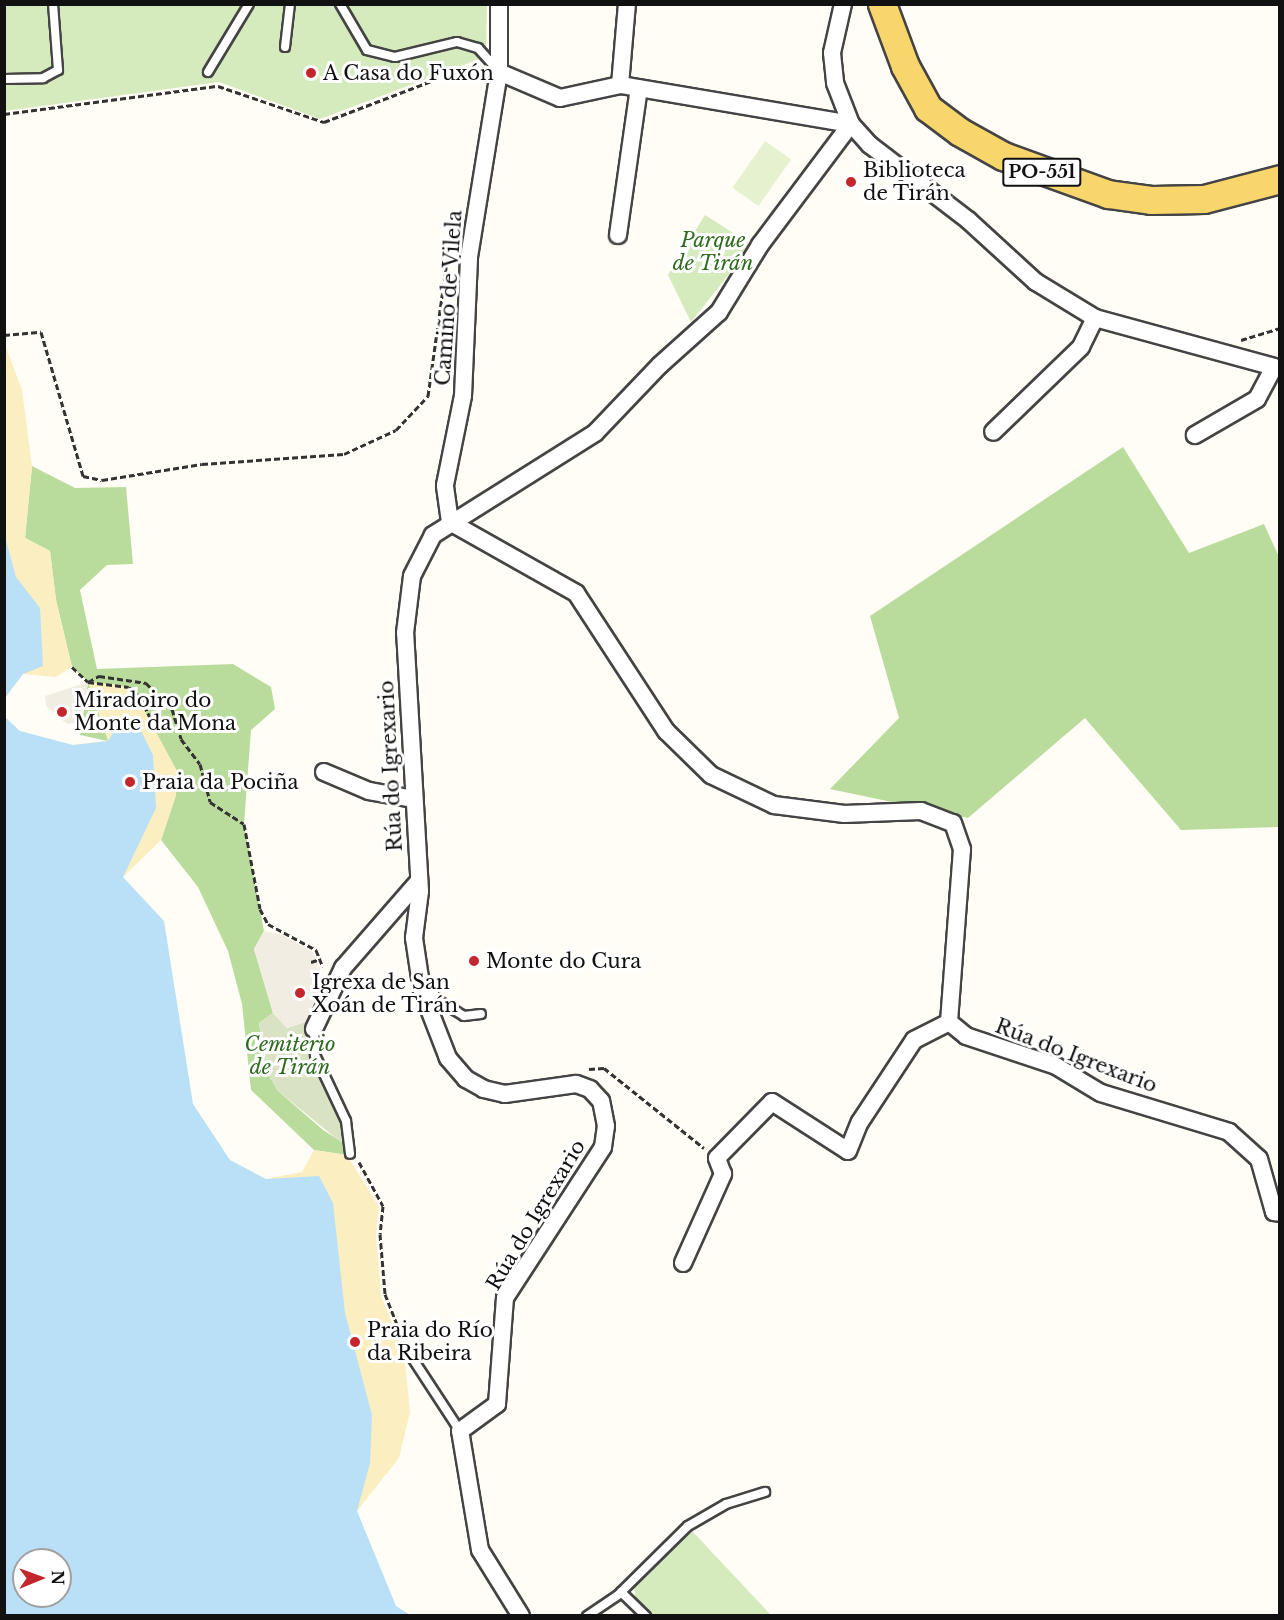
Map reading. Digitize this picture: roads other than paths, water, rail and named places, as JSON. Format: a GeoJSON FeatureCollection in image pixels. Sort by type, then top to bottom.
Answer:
{"type":"FeatureCollection","features":[{"type":"Feature","properties":{"kind":"main road","name":"PO-551"},"geometry":{"type":"LineString","coordinates":[[882,4],[905,66],[928,108],[960,132],[1003,156],[1108,194],[1151,200],[1204,199],[1280,178]]}},
{"type":"Feature","properties":{"kind":"street","name":"Camiño de Vilela"},"geometry":{"type":"LineString","coordinates":[[450,522],[444,486],[463,396],[469,257],[499,72],[499,4]]}},
{"type":"Feature","properties":{"kind":"street"},"geometry":{"type":"LineString","coordinates":[[620,85],[627,4]]}},
{"type":"Feature","properties":{"kind":"street"},"geometry":{"type":"LineString","coordinates":[[843,4],[831,54],[835,83],[851,124],[870,144],[968,220],[1036,282],[1095,318],[1274,367],[1257,399],[1195,435]]}},
{"type":"Feature","properties":{"kind":"street"},"geometry":{"type":"LineString","coordinates":[[499,72],[560,98],[620,85],[851,124]]}},
{"type":"Feature","properties":{"kind":"street"},"geometry":{"type":"LineString","coordinates":[[618,235],[639,88]]}},
{"type":"Feature","properties":{"kind":"street","name":"Rúa do Igrexario"},"geometry":{"type":"LineString","coordinates":[[460,1431],[497,1404],[505,1298],[603,1147],[606,1125],[601,1101],[582,1086],[506,1094],[484,1089],[466,1079],[448,1058],[418,970],[414,938],[419,880],[405,633],[412,576],[433,536],[450,522],[595,433],[660,365],[719,312],[760,245],[851,124]]}},
{"type":"Feature","properties":{"kind":"street"},"geometry":{"type":"LineString","coordinates":[[993,432],[1081,347],[1095,318]]}},
{"type":"Feature","properties":{"kind":"street"},"geometry":{"type":"LineString","coordinates":[[450,522],[576,593],[666,731],[711,775],[774,805],[844,814],[921,811],[953,823],[962,849],[949,1022],[914,1040],[860,1122],[848,1151],[772,1102],[717,1158],[723,1174],[683,1263]]}},
{"type":"Feature","properties":{"kind":"street"},"geometry":{"type":"LineString","coordinates":[[324,772],[369,791],[414,799]]}},
{"type":"Feature","properties":{"kind":"street"},"geometry":{"type":"LineString","coordinates":[[315,1029],[333,988],[364,939],[419,880]]}},
{"type":"Feature","properties":{"kind":"street","name":"Rúa do Igrexario"},"geometry":{"type":"LineString","coordinates":[[949,1022],[966,1036],[1056,1066],[1101,1093],[1229,1132],[1259,1159],[1274,1212],[1280,1213]]}},
{"type":"Feature","properties":{"kind":"street"},"geometry":{"type":"LineString","coordinates":[[460,1431],[480,1550],[521,1616]]}},
{"type":"Feature","properties":{"kind":"lane"},"geometry":{"type":"LineString","coordinates":[[4,79],[44,78],[58,70],[53,4]]}},
{"type":"Feature","properties":{"kind":"lane"},"geometry":{"type":"LineString","coordinates":[[208,72],[249,4]]}},
{"type":"Feature","properties":{"kind":"lane"},"geometry":{"type":"LineString","coordinates":[[285,47],[290,4]]}},
{"type":"Feature","properties":{"kind":"lane"},"geometry":{"type":"LineString","coordinates":[[340,4],[367,50],[395,57],[457,42],[477,48],[499,72]]}},
{"type":"Feature","properties":{"kind":"lane"},"geometry":{"type":"LineString","coordinates":[[418,970],[439,1001],[464,1017],[481,1014]]}},
{"type":"Feature","properties":{"kind":"lane"},"geometry":{"type":"LineString","coordinates":[[315,1029],[315,1055],[346,1122],[350,1154]]}},
{"type":"Feature","properties":{"kind":"lane"},"geometry":{"type":"LineString","coordinates":[[407,1350],[460,1431]]}},
{"type":"Feature","properties":{"kind":"lane"},"geometry":{"type":"LineString","coordinates":[[587,1616],[621,1592],[688,1526],[726,1504],[765,1492]]}},
{"type":"Feature","properties":{"kind":"lane"},"geometry":{"type":"LineString","coordinates":[[621,1592],[646,1616]]}},
{"type":"Feature","properties":{"kind":"water"},"geometry":{"type":"Polygon","coordinates":[[[4,533],[16,577],[40,608],[43,666],[23,674],[5,698],[4,533]]]}},
{"type":"Feature","properties":{"kind":"water"},"geometry":{"type":"Polygon","coordinates":[[[4,716],[20,731],[73,745],[108,741],[121,721],[136,721],[153,755],[156,808],[123,877],[164,921],[193,1104],[230,1160],[266,1179],[319,1176],[333,1203],[345,1313],[372,1415],[370,1463],[357,1511],[396,1606],[410,1615],[5,1615],[4,716]]]}},
{"type":"Feature","properties":{"kind":"place","name":"A Casa do Fuxón"},"geometry":{"type":"Point","coordinates":[311,73]}},
{"type":"Feature","properties":{"kind":"place","name":"Biblioteca de Tirán"},"geometry":{"type":"Point","coordinates":[851,182]}},
{"type":"Feature","properties":{"kind":"place","name":"Miradoiro do Monte da Mona"},"geometry":{"type":"Point","coordinates":[62,712]}},
{"type":"Feature","properties":{"kind":"place","name":"Praia da Pociña"},"geometry":{"type":"Point","coordinates":[130,782]}},
{"type":"Feature","properties":{"kind":"place","name":"Monte do Cura"},"geometry":{"type":"Point","coordinates":[474,961]}},
{"type":"Feature","properties":{"kind":"place","name":"Igrexa de San Xoán de Tirán"},"geometry":{"type":"Point","coordinates":[300,993]}},
{"type":"Feature","properties":{"kind":"place","name":"Praia do Río da Ribeira"},"geometry":{"type":"Point","coordinates":[355,1342]}},
{"type":"Feature","properties":{"kind":"park label","name":"Parque de Tirán"},"geometry":{"type":"Point","coordinates":[713,252]}},
{"type":"Feature","properties":{"kind":"park label","name":"Cemiterio de Tirán"},"geometry":{"type":"Point","coordinates":[290,1056]}}]}
